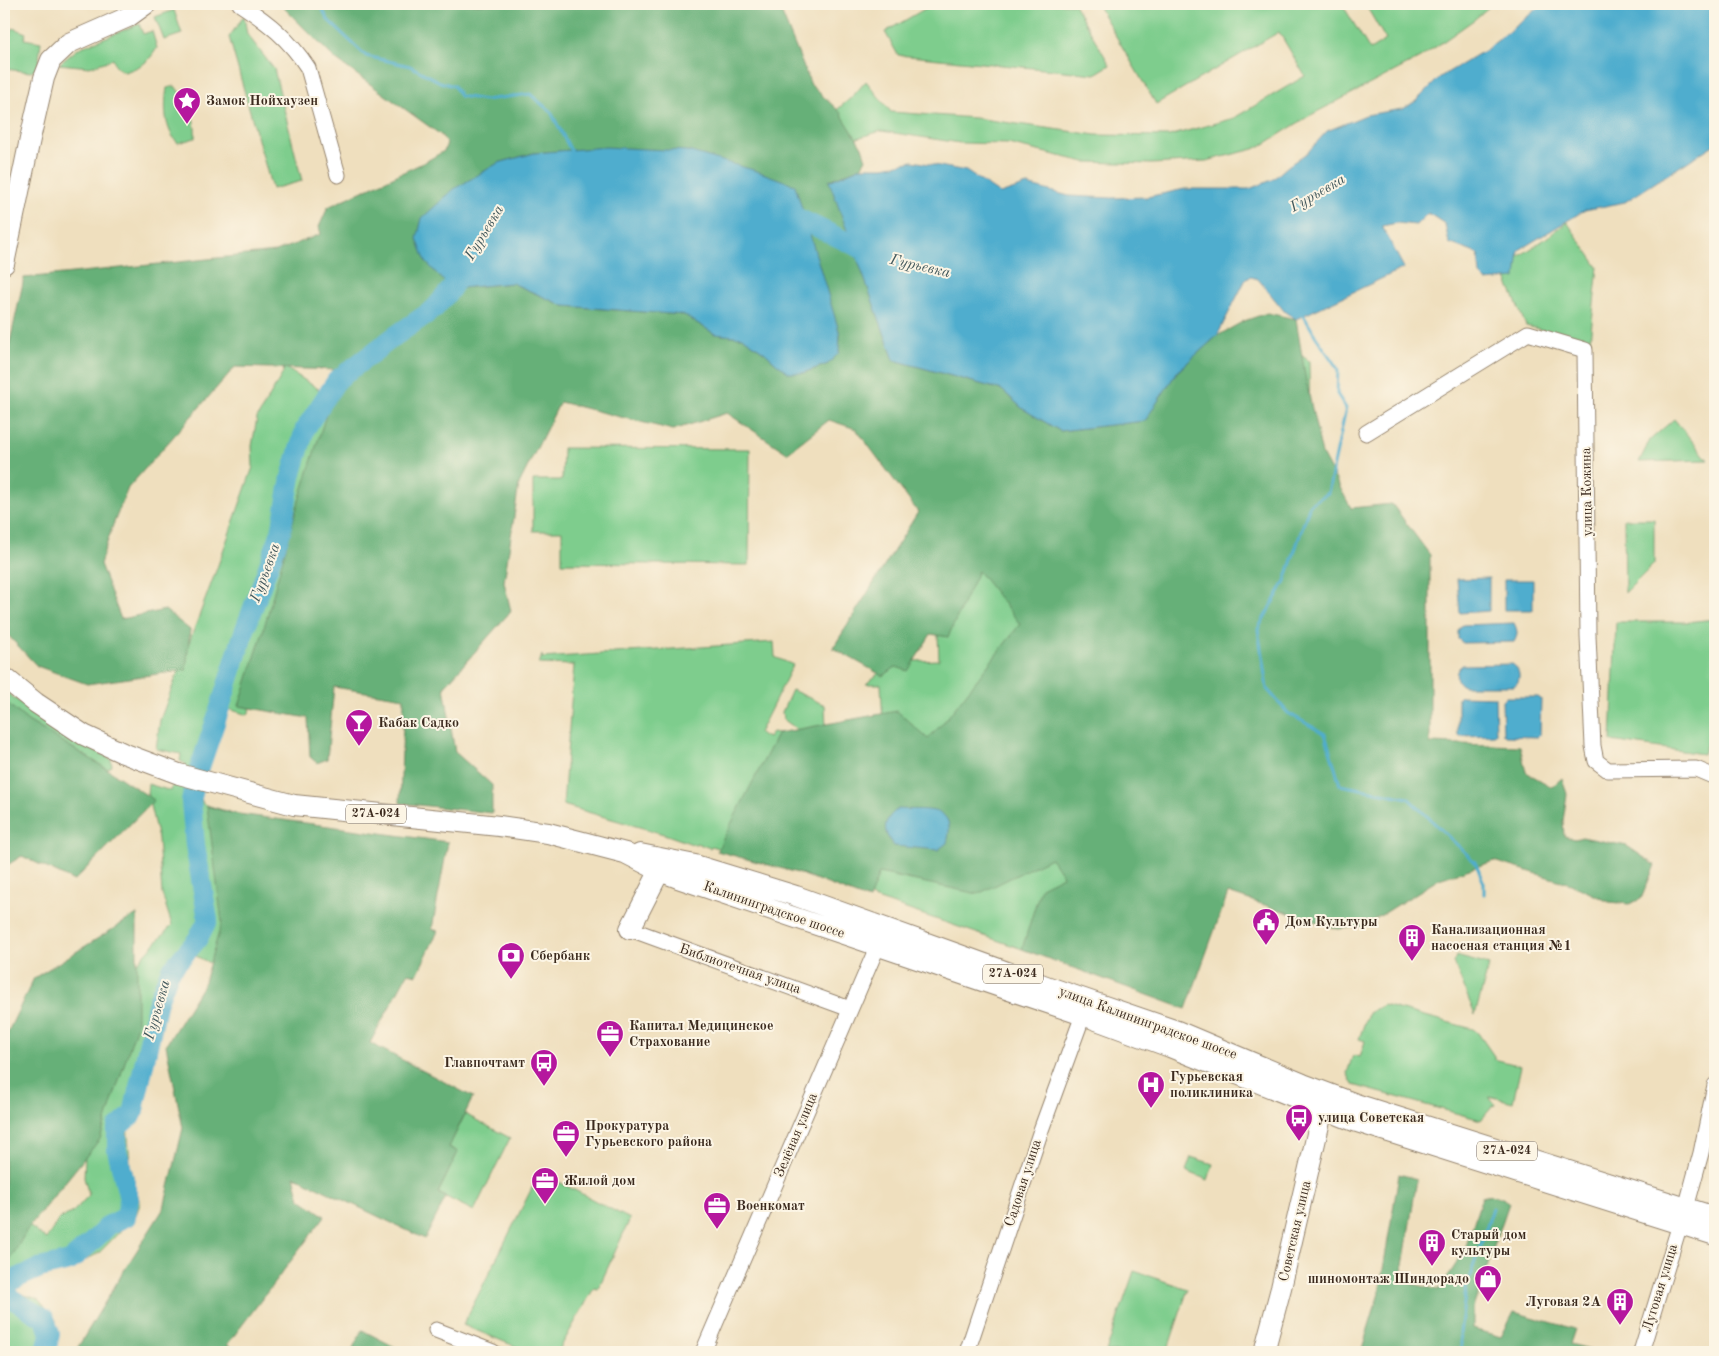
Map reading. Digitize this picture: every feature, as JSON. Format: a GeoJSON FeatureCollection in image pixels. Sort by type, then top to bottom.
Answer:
{"type":"FeatureCollection","features":[{"type":"Feature","properties":{"kind":"main road"},"geometry":{"type":"LineString","coordinates":[[4,264],[44,78],[51,60],[69,43],[128,17],[146,4]]}},
{"type":"Feature","properties":{"kind":"main road","name":"Калининградское шоссе"},"geometry":{"type":"LineString","coordinates":[[4,677],[36,703],[84,735],[123,754],[179,774],[294,805],[509,827],[548,833],[1084,1015],[1326,1101]]}},
{"type":"Feature","properties":{"kind":"main road","name":"улица Калининградское шоссе"},"geometry":{"type":"LineString","coordinates":[[647,868],[694,865],[796,896],[1177,1031],[1326,1101],[1354,1121],[1682,1216],[1715,1234]]}},
{"type":"Feature","properties":{"kind":"main road"},"geometry":{"type":"LineString","coordinates":[[630,929],[647,868]]}},
{"type":"Feature","properties":{"kind":"main road","name":"Советская улица"},"geometry":{"type":"LineString","coordinates":[[1264,1352],[1326,1101]]}},
{"type":"Feature","properties":{"kind":"main road","name":"улица Калининградское шоссе"},"geometry":{"type":"LineString","coordinates":[[1682,1216],[1715,1217]]}},
{"type":"Feature","properties":{"kind":"street"},"geometry":{"type":"LineString","coordinates":[[240,4],[269,22],[298,53],[308,68],[338,176]]}},
{"type":"Feature","properties":{"kind":"street","name":"улица Кожина"},"geometry":{"type":"LineString","coordinates":[[1366,433],[1528,333],[1586,350],[1588,636],[1593,746],[1596,761],[1608,770],[1696,769],[1715,777]]}},
{"type":"Feature","properties":{"kind":"street","name":"Библиотечная улица"},"geometry":{"type":"LineString","coordinates":[[630,929],[850,1009]]}},
{"type":"Feature","properties":{"kind":"street","name":"Зелёная улица"},"geometry":{"type":"LineString","coordinates":[[703,1352],[878,945]]}},
{"type":"Feature","properties":{"kind":"street","name":"Садовая улица"},"geometry":{"type":"LineString","coordinates":[[966,1352],[1041,1130],[1084,1015]]}},
{"type":"Feature","properties":{"kind":"street","name":"Луговая улица"},"geometry":{"type":"LineString","coordinates":[[1641,1352],[1701,1153],[1715,1085]]}},
{"type":"Feature","properties":{"kind":"street"},"geometry":{"type":"LineString","coordinates":[[436,1330],[492,1352]]}},
{"type":"Feature","properties":{"kind":"green space"},"geometry":{"type":"Polygon","coordinates":[[[280,4],[778,4],[811,85],[840,112],[862,147],[866,159],[861,167],[830,180],[894,360],[1002,390],[1023,409],[1060,431],[1144,421],[1177,372],[1217,336],[1244,321],[1267,313],[1296,319],[1306,381],[1322,454],[1351,508],[1392,504],[1430,555],[1430,743],[1520,746],[1526,772],[1552,787],[1562,778],[1567,794],[1563,821],[1564,836],[1575,839],[1582,837],[1627,846],[1655,865],[1641,899],[1629,904],[1609,902],[1571,884],[1494,861],[1439,879],[1364,926],[1338,929],[1228,893],[1186,1009],[1022,949],[1041,887],[1063,876],[1051,858],[978,894],[879,873],[869,900],[802,874],[717,851],[778,733],[897,711],[928,739],[948,717],[1020,624],[978,571],[948,637],[931,634],[908,671],[896,667],[883,676],[833,648],[918,512],[856,429],[829,420],[787,453],[727,413],[673,430],[560,402],[519,484],[504,582],[511,611],[444,687],[455,752],[492,785],[492,813],[400,803],[404,698],[334,687],[327,759],[317,763],[310,757],[308,718],[239,706],[262,635],[297,507],[340,370],[235,367],[128,488],[100,564],[121,619],[165,610],[190,630],[186,670],[87,684],[37,666],[4,631],[4,369],[24,278],[275,252],[321,234],[319,227],[328,207],[425,162],[444,151],[447,143],[441,135],[335,59],[280,4]],[[601,148],[534,153],[498,163],[451,289],[512,283],[564,306],[684,315],[715,334],[742,337],[776,363],[803,373],[828,364],[839,353],[840,334],[823,282],[601,148]]]}},
{"type":"Feature","properties":{"kind":"green space"},"geometry":{"type":"Polygon","coordinates":[[[933,4],[1074,4],[1110,65],[1095,74],[898,55],[885,32],[933,4]]]}},
{"type":"Feature","properties":{"kind":"green space"},"geometry":{"type":"Polygon","coordinates":[[[1097,4],[1342,4],[1370,50],[1386,40],[1365,4],[1492,4],[1475,19],[1420,58],[1309,116],[1266,143],[1254,149],[1206,161],[1151,164],[1085,162],[1008,144],[960,143],[881,131],[810,152],[826,119],[852,97],[866,81],[891,112],[975,118],[1096,135],[1169,136],[1234,118],[1305,76],[1279,32],[1156,104],[1097,4]]]}},
{"type":"Feature","properties":{"kind":"green space"},"geometry":{"type":"Polygon","coordinates":[[[174,10],[182,34],[164,40],[155,17],[174,10]]]}},
{"type":"Feature","properties":{"kind":"green space"},"geometry":{"type":"Polygon","coordinates":[[[244,16],[247,34],[274,69],[302,181],[272,189],[229,37],[244,16]]]}},
{"type":"Feature","properties":{"kind":"green space"},"geometry":{"type":"Polygon","coordinates":[[[139,24],[143,34],[152,31],[157,48],[151,57],[140,66],[125,72],[116,67],[113,59],[90,67],[59,64],[79,48],[139,24]]]}},
{"type":"Feature","properties":{"kind":"green space"},"geometry":{"type":"Polygon","coordinates":[[[13,28],[26,33],[24,39],[41,42],[38,68],[31,72],[4,69],[5,44],[13,28]]]}},
{"type":"Feature","properties":{"kind":"green space"},"geometry":{"type":"Polygon","coordinates":[[[175,86],[190,110],[195,130],[195,138],[178,143],[170,131],[165,110],[167,88],[175,86]]]}},
{"type":"Feature","properties":{"kind":"green space"},"geometry":{"type":"Polygon","coordinates":[[[1567,222],[1598,267],[1590,341],[1526,326],[1501,266],[1535,246],[1567,222]]]}},
{"type":"Feature","properties":{"kind":"green space"},"geometry":{"type":"Polygon","coordinates":[[[1281,340],[1309,361],[1310,431],[1065,964],[889,903],[756,860],[711,846],[710,848],[696,843],[695,845],[563,805],[574,665],[539,664],[542,655],[542,658],[774,642],[775,657],[793,665],[759,733],[768,738],[772,732],[780,733],[810,754],[860,776],[783,719],[782,712],[792,690],[825,705],[827,749],[883,726],[881,684],[866,684],[892,662],[939,660],[936,584],[1101,448],[1281,340]],[[921,853],[828,854],[910,880],[921,853]]]}},
{"type":"Feature","properties":{"kind":"green space"},"geometry":{"type":"Polygon","coordinates":[[[284,367],[353,411],[269,659],[248,715],[225,708],[205,769],[197,767],[190,790],[199,792],[203,804],[233,813],[237,827],[219,968],[192,954],[175,969],[158,1019],[159,1033],[151,1070],[136,1113],[127,1122],[130,1164],[140,1204],[136,1215],[99,1253],[78,1264],[13,1278],[5,1289],[38,1299],[56,1320],[51,1352],[4,1352],[6,1341],[4,1340],[4,1252],[28,1225],[46,1239],[60,1218],[72,1213],[89,1195],[84,1178],[85,1155],[135,965],[172,925],[162,894],[158,839],[147,793],[148,784],[171,791],[173,785],[180,787],[186,764],[180,761],[181,754],[156,749],[160,720],[253,467],[252,446],[257,418],[283,373],[284,367]]]}},
{"type":"Feature","properties":{"kind":"green space"},"geometry":{"type":"Polygon","coordinates":[[[1674,419],[1708,460],[1639,462],[1650,440],[1674,419]]]}},
{"type":"Feature","properties":{"kind":"green space"},"geometry":{"type":"Polygon","coordinates":[[[563,448],[750,449],[749,565],[562,563],[562,531],[533,531],[533,480],[562,480],[563,448]]]}},
{"type":"Feature","properties":{"kind":"green space"},"geometry":{"type":"Polygon","coordinates":[[[1624,519],[1654,519],[1654,564],[1625,593],[1624,519]]]}},
{"type":"Feature","properties":{"kind":"green space"},"geometry":{"type":"Polygon","coordinates":[[[1715,619],[1715,721],[1703,754],[1611,741],[1616,622],[1686,622],[1715,619]]]}},
{"type":"Feature","properties":{"kind":"green space"},"geometry":{"type":"Polygon","coordinates":[[[4,690],[49,725],[111,759],[112,766],[107,769],[28,721],[7,704],[4,706],[4,690]]]}},
{"type":"Feature","properties":{"kind":"green space"},"geometry":{"type":"Polygon","coordinates":[[[7,703],[28,721],[154,800],[74,881],[22,856],[4,867],[4,706],[7,703]]]}},
{"type":"Feature","properties":{"kind":"green space"},"geometry":{"type":"Polygon","coordinates":[[[207,806],[231,813],[448,842],[432,929],[438,931],[417,975],[408,973],[370,1043],[473,1097],[449,1147],[458,1152],[438,1193],[446,1197],[425,1239],[294,1176],[300,1199],[325,1216],[227,1345],[241,1352],[75,1352],[164,1208],[183,1128],[166,1045],[203,985],[222,922],[207,806]]]}},
{"type":"Feature","properties":{"kind":"green space"},"geometry":{"type":"Polygon","coordinates":[[[137,914],[137,1025],[100,1139],[28,1228],[4,1271],[4,1040],[34,978],[137,914]]]}},
{"type":"Feature","properties":{"kind":"green space"},"geometry":{"type":"Polygon","coordinates":[[[1456,956],[1489,965],[1475,1015],[1454,963],[1456,956]]]}},
{"type":"Feature","properties":{"kind":"green space"},"geometry":{"type":"Polygon","coordinates":[[[1383,1005],[1473,1029],[1478,1033],[1494,1056],[1494,1059],[1521,1066],[1513,1102],[1489,1096],[1496,1105],[1481,1120],[1353,1085],[1347,1073],[1353,1055],[1360,1057],[1365,1041],[1359,1039],[1368,1013],[1383,1005]]]}},
{"type":"Feature","properties":{"kind":"green space"},"geometry":{"type":"Polygon","coordinates":[[[465,1114],[510,1138],[474,1211],[438,1193],[458,1152],[449,1147],[465,1114]]]}},
{"type":"Feature","properties":{"kind":"green space"},"geometry":{"type":"Polygon","coordinates":[[[1191,1157],[1213,1164],[1208,1180],[1186,1171],[1191,1157]]]}},
{"type":"Feature","properties":{"kind":"green space"},"geometry":{"type":"Polygon","coordinates":[[[540,1172],[630,1219],[598,1289],[594,1288],[558,1352],[529,1352],[463,1325],[540,1172]]]}},
{"type":"Feature","properties":{"kind":"green space"},"geometry":{"type":"Polygon","coordinates":[[[1399,1174],[1417,1179],[1401,1278],[1413,1284],[1439,1290],[1464,1252],[1482,1197],[1493,1195],[1500,1197],[1509,1203],[1473,1308],[1473,1329],[1501,1337],[1514,1312],[1575,1329],[1570,1344],[1601,1352],[1361,1352],[1379,1293],[1399,1174]]]}},
{"type":"Feature","properties":{"kind":"green space"},"geometry":{"type":"Polygon","coordinates":[[[1134,1271],[1188,1289],[1167,1352],[1106,1352],[1134,1271]]]}},
{"type":"Feature","properties":{"kind":"green space"},"geometry":{"type":"Polygon","coordinates":[[[362,1330],[395,1347],[397,1352],[351,1352],[362,1330]]]}},
{"type":"Feature","properties":{"kind":"water"},"geometry":{"type":"Polygon","coordinates":[[[1551,4],[1715,4],[1715,144],[1625,202],[1585,210],[1519,250],[1516,278],[1486,281],[1480,275],[1478,254],[1449,243],[1445,224],[1428,213],[1416,225],[1397,223],[1382,226],[1404,268],[1296,319],[1285,312],[1258,279],[1251,277],[1246,279],[1217,336],[1177,372],[1145,421],[1060,431],[1023,409],[1002,390],[894,360],[829,181],[861,167],[884,167],[913,161],[966,171],[1000,194],[1027,185],[1069,196],[1112,198],[1147,197],[1185,189],[1249,189],[1272,180],[1308,152],[1327,131],[1366,115],[1403,109],[1416,101],[1440,77],[1487,49],[1538,8],[1551,4]]]}},
{"type":"Feature","properties":{"kind":"water"},"geometry":{"type":"Polygon","coordinates":[[[605,147],[688,151],[757,171],[795,185],[840,334],[839,353],[828,364],[803,373],[789,373],[742,337],[715,334],[684,315],[564,306],[512,283],[451,289],[426,262],[417,239],[422,218],[454,189],[498,163],[534,153],[605,147]]]}},
{"type":"Feature","properties":{"kind":"water"},"geometry":{"type":"Polygon","coordinates":[[[1489,578],[1489,611],[1460,613],[1457,579],[1489,578]]]}},
{"type":"Feature","properties":{"kind":"water"},"geometry":{"type":"Polygon","coordinates":[[[1504,580],[1533,580],[1533,610],[1504,610],[1504,580]]]}},
{"type":"Feature","properties":{"kind":"water"},"geometry":{"type":"Polygon","coordinates":[[[1514,623],[1517,633],[1514,642],[1463,643],[1458,639],[1458,631],[1462,625],[1514,623]]]}},
{"type":"Feature","properties":{"kind":"water"},"geometry":{"type":"Polygon","coordinates":[[[1512,664],[1517,668],[1519,675],[1517,684],[1514,686],[1464,686],[1458,682],[1456,676],[1458,670],[1463,665],[1512,664]]]}},
{"type":"Feature","properties":{"kind":"water"},"geometry":{"type":"Polygon","coordinates":[[[1460,696],[1495,697],[1496,734],[1460,736],[1458,734],[1458,698],[1460,696]]]}},
{"type":"Feature","properties":{"kind":"water"},"geometry":{"type":"Polygon","coordinates":[[[1506,697],[1538,697],[1541,699],[1540,735],[1537,737],[1505,736],[1503,734],[1502,701],[1506,697]]]}},
{"type":"Feature","properties":{"kind":"water"},"geometry":{"type":"Polygon","coordinates":[[[898,809],[929,810],[944,815],[948,821],[949,830],[947,843],[938,850],[894,846],[887,836],[886,826],[889,817],[898,809]]]}},
{"type":"Feature","properties":{"kind":"waterway"},"geometry":{"type":"LineString","coordinates":[[319,4],[329,21],[366,56],[410,66],[440,82],[454,86],[460,96],[485,100],[530,94],[551,112],[572,153]]}},
{"type":"Feature","properties":{"kind":"waterway","name":"Гурьевка"},"geometry":{"type":"LineString","coordinates":[[781,210],[877,256]]}},
{"type":"Feature","properties":{"kind":"waterway","name":"Гурьевка"},"geometry":{"type":"LineString","coordinates":[[4,1284],[40,1268],[70,1261],[109,1225],[126,1217],[129,1199],[117,1150],[117,1128],[133,1114],[158,1001],[170,971],[197,940],[208,920],[195,845],[191,801],[200,767],[243,635],[281,532],[291,477],[305,429],[337,380],[434,309],[451,289],[465,266]]}},
{"type":"Feature","properties":{"kind":"waterway"},"geometry":{"type":"LineString","coordinates":[[1304,316],[1338,369],[1337,394],[1346,408],[1328,493],[1310,504],[1285,581],[1258,629],[1267,689],[1288,713],[1325,734],[1340,785],[1408,798],[1475,862],[1484,883],[1484,894]]}},
{"type":"Feature","properties":{"kind":"waterway"},"geometry":{"type":"LineString","coordinates":[[1462,1352],[1460,1333],[1466,1288],[1493,1208]]}},
{"type":"Feature","properties":{"kind":"waterway","name":"Гурьевка"},"geometry":{"type":"LineString","coordinates":[[4,1294],[45,1319],[50,1334],[46,1352]]}},
{"type":"Feature","properties":{"kind":"place","name":"Замок Нойхаузен"},"geometry":{"type":"Point","coordinates":[187,125]}},
{"type":"Feature","properties":{"kind":"place","name":"Кабак Садко"},"geometry":{"type":"Point","coordinates":[359,747]}},
{"type":"Feature","properties":{"kind":"place","name":"Дом Культуры"},"geometry":{"type":"Point","coordinates":[1266,946]}},
{"type":"Feature","properties":{"kind":"place","name":"Канализационная насосная станция №1"},"geometry":{"type":"Point","coordinates":[1412,962]}},
{"type":"Feature","properties":{"kind":"place","name":"Сбербанк"},"geometry":{"type":"Point","coordinates":[511,980]}},
{"type":"Feature","properties":{"kind":"place","name":"Капитал Медицинское Страхование"},"geometry":{"type":"Point","coordinates":[610,1058]}},
{"type":"Feature","properties":{"kind":"place","name":"Главпочтамт"},"geometry":{"type":"Point","coordinates":[544,1087]}},
{"type":"Feature","properties":{"kind":"place","name":"Гурьевская поликлиника"},"geometry":{"type":"Point","coordinates":[1151,1109]}},
{"type":"Feature","properties":{"kind":"place","name":"улица Советская"},"geometry":{"type":"Point","coordinates":[1299,1142]}},
{"type":"Feature","properties":{"kind":"place","name":"Прокуратура Гурьевского района"},"geometry":{"type":"Point","coordinates":[566,1158]}},
{"type":"Feature","properties":{"kind":"place","name":"Жилой дом"},"geometry":{"type":"Point","coordinates":[545,1205]}},
{"type":"Feature","properties":{"kind":"place","name":"Военкомат"},"geometry":{"type":"Point","coordinates":[717,1230]}},
{"type":"Feature","properties":{"kind":"place","name":"Старый дом культуры"},"geometry":{"type":"Point","coordinates":[1432,1267]}},
{"type":"Feature","properties":{"kind":"place","name":"шиномонтаж Шиндорадо"},"geometry":{"type":"Point","coordinates":[1488,1303]}},
{"type":"Feature","properties":{"kind":"place","name":"Луговая 2А"},"geometry":{"type":"Point","coordinates":[1620,1326]}}]}
